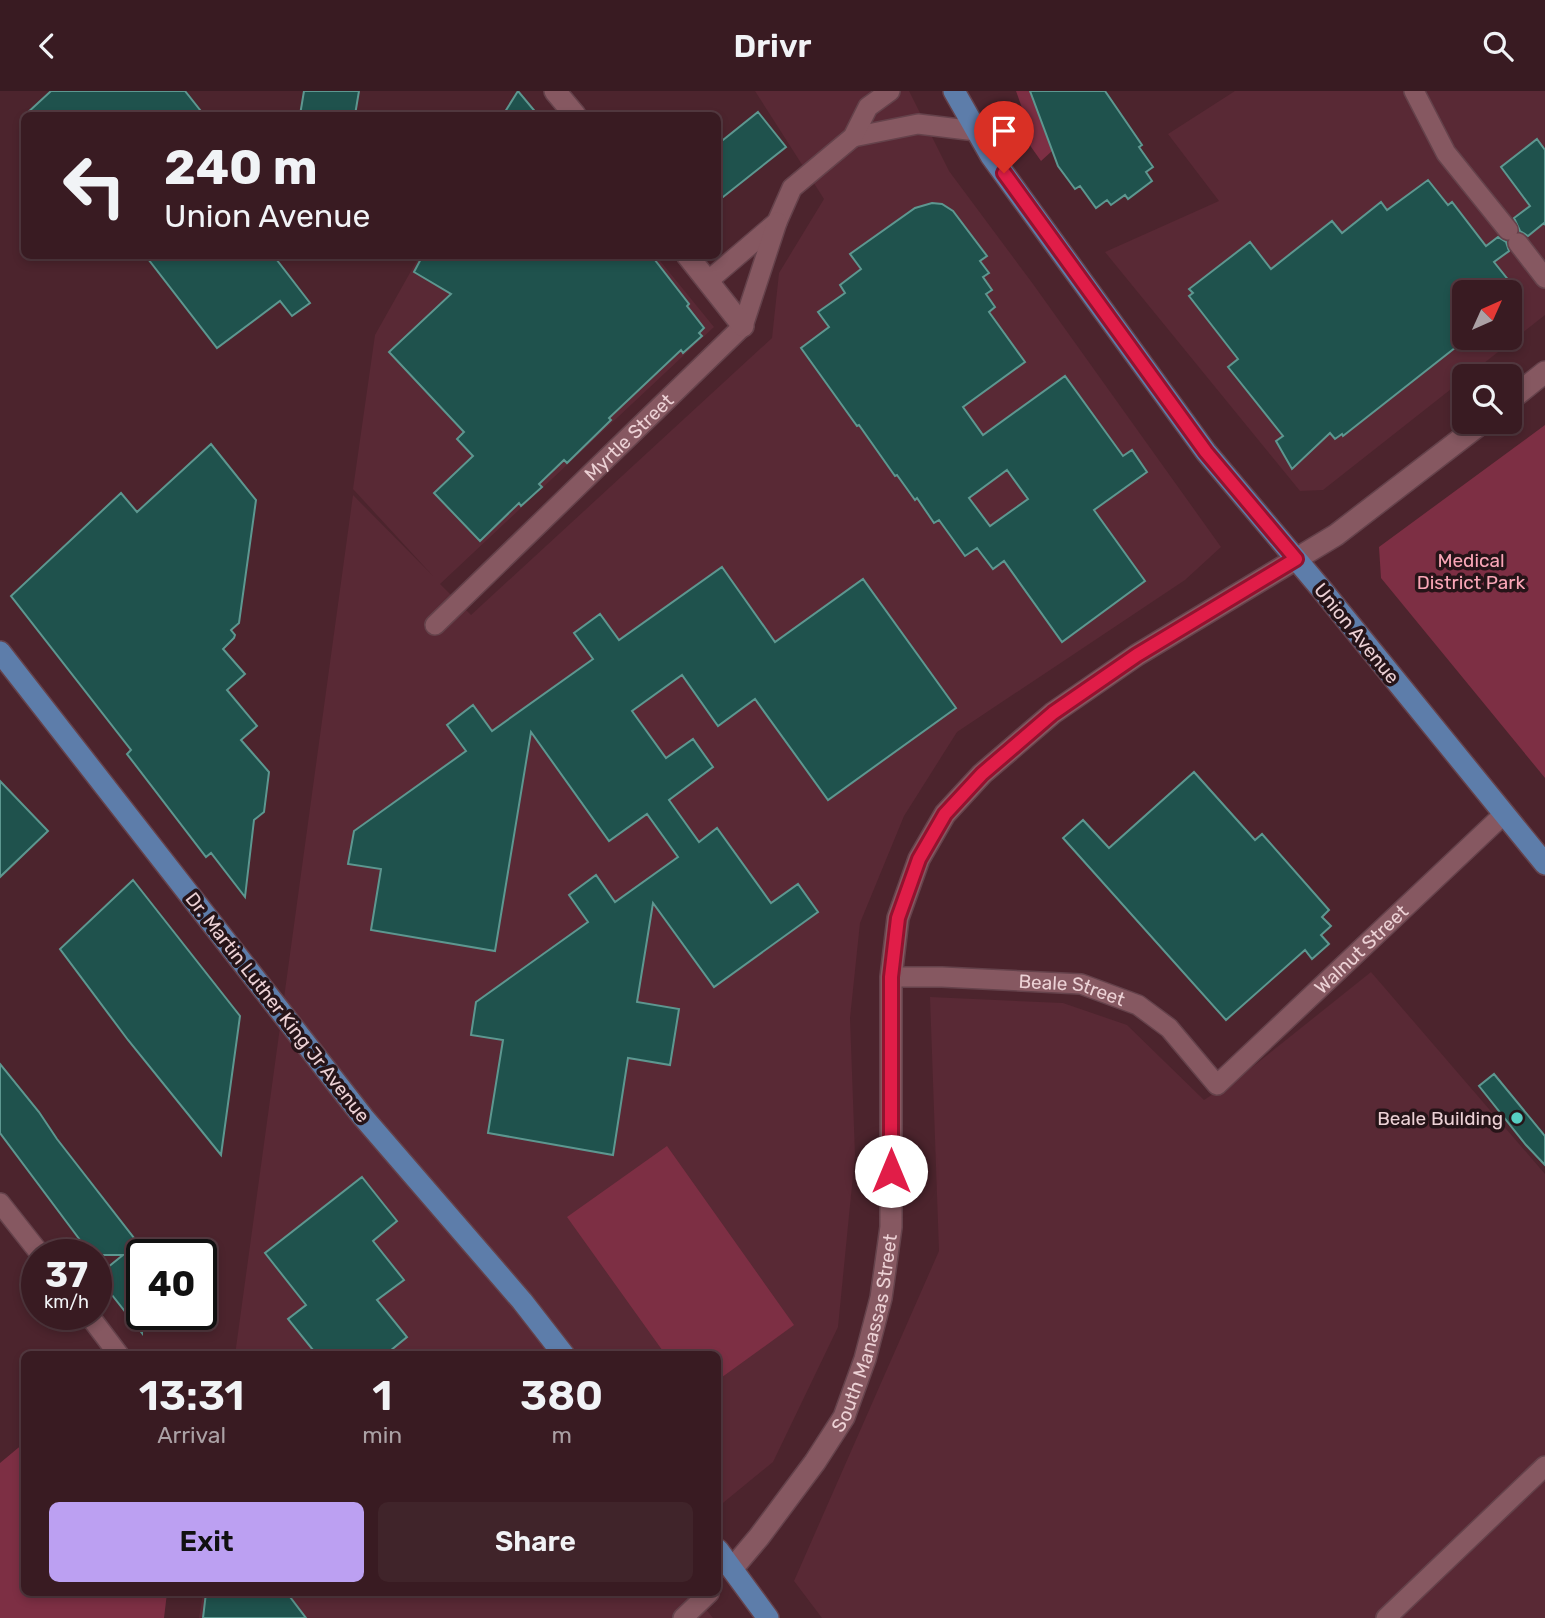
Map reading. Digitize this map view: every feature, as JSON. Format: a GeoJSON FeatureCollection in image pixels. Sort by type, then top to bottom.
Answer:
{"type":"FeatureCollection","features":[{"type":"Feature","properties":{"kind":"main road","name":"Union Avenue"},"geometry":{"type":"LineString","coordinates":[[958,95],[975,131],[991,156],[1206,452],[1545,864]]}},
{"type":"Feature","properties":{"kind":"main road","name":"Dr. Martin Luther King Jr Avenue"},"geometry":{"type":"LineString","coordinates":[[0,652],[363,1117],[522,1301],[561,1351]]}},
{"type":"Feature","properties":{"kind":"main road"},"geometry":{"type":"LineString","coordinates":[[725,1576],[768,1618]]}},
{"type":"Feature","properties":{"kind":"street"},"geometry":{"type":"LineString","coordinates":[[555,91],[572,112]]}},
{"type":"Feature","properties":{"kind":"street","name":"Myrtle Street"},"geometry":{"type":"LineString","coordinates":[[435,625],[743,326],[777,222],[792,188],[853,137],[868,107],[890,91]]}},
{"type":"Feature","properties":{"kind":"street"},"geometry":{"type":"LineString","coordinates":[[1414,91],[1446,153],[1545,278]]}},
{"type":"Feature","properties":{"kind":"street","name":"Myrtle Street"},"geometry":{"type":"LineString","coordinates":[[853,137],[918,124],[975,131]]}},
{"type":"Feature","properties":{"kind":"street","name":"Myrtle Street"},"geometry":{"type":"LineString","coordinates":[[708,281],[777,222]]}},
{"type":"Feature","properties":{"kind":"street"},"geometry":{"type":"LineString","coordinates":[[690,259],[743,326]]}},
{"type":"Feature","properties":{"kind":"street"},"geometry":{"type":"LineString","coordinates":[[1522,390],[1545,372]]}},
{"type":"Feature","properties":{"kind":"street","name":"South Manassas Street"},"geometry":{"type":"LineString","coordinates":[[725,1576],[759,1537],[807,1473],[844,1417],[865,1359],[881,1298],[891,1227],[891,977],[898,918],[919,859],[945,814],[982,774],[1053,713],[1137,655],[1336,535],[1467,434]]}},
{"type":"Feature","properties":{"kind":"street","name":"Walnut Street"},"geometry":{"type":"LineString","coordinates":[[1217,1085],[1504,814]]}},
{"type":"Feature","properties":{"kind":"street","name":"Beale Street"},"geometry":{"type":"LineString","coordinates":[[891,977],[1081,984],[1138,1005],[1169,1028],[1217,1085]]}},
{"type":"Feature","properties":{"kind":"street"},"geometry":{"type":"LineString","coordinates":[[0,1203],[28,1239]]}},
{"type":"Feature","properties":{"kind":"street"},"geometry":{"type":"LineString","coordinates":[[100,1330],[117,1351]]}},
{"type":"Feature","properties":{"kind":"street"},"geometry":{"type":"LineString","coordinates":[[1387,1618],[1545,1466]]}},
{"type":"Feature","properties":{"kind":"street"},"geometry":{"type":"LineString","coordinates":[[683,1618],[706,1596]]}},
{"type":"Feature","properties":{"kind":"shaded area"},"geometry":{"type":"Polygon","coordinates":[[[755,91],[909,91],[949,171],[1221,547],[1185,580],[957,732],[904,816],[860,923],[850,1018],[855,1155],[838,1327],[773,1462],[721,1505],[721,1351],[236,1351],[353,495],[433,576],[353,489],[375,335],[418,259],[658,259],[714,327],[440,584],[471,615],[772,338],[779,273],[824,199],[755,91]]]}},
{"type":"Feature","properties":{"kind":"shaded area"},"geometry":{"type":"Polygon","coordinates":[[[1235,91],[1545,91],[1545,315],[1522,333],[1522,280],[1452,280],[1452,350],[1501,350],[1483,364],[1452,364],[1452,388],[1323,490],[1300,491],[1105,252],[1219,201],[1168,134],[1235,91]]]}},
{"type":"Feature","properties":{"kind":"shaded area"},"geometry":{"type":"Polygon","coordinates":[[[1371,972],[1545,1174],[1545,1618],[822,1618],[794,1581],[939,1251],[930,997],[1063,1003],[1127,1025],[1204,1100],[1246,1072],[1371,972]]]}},
{"type":"Feature","properties":{"kind":"shaded area"},"geometry":{"type":"Polygon","coordinates":[[[203,1596],[695,1596],[713,1618],[199,1618],[203,1596]]]}},
{"type":"Feature","properties":{"kind":"green space"},"geometry":{"type":"Polygon","coordinates":[[[1016,91],[1030,91],[1052,151],[1041,161],[1017,127],[1027,122],[1016,91]]]}},
{"type":"Feature","properties":{"kind":"green space","name":"Medical District Park"},"geometry":{"type":"Polygon","coordinates":[[[1545,425],[1545,778],[1381,578],[1379,547],[1545,425]]]}},
{"type":"Feature","properties":{"kind":"green space"},"geometry":{"type":"Polygon","coordinates":[[[667,1146],[794,1325],[721,1378],[721,1351],[663,1351],[567,1217],[667,1146]]]}},
{"type":"Feature","properties":{"kind":"green space"},"geometry":{"type":"Polygon","coordinates":[[[21,1446],[21,1596],[167,1596],[164,1618],[0,1618],[0,1463],[21,1446]]]}},
{"type":"Feature","properties":{"kind":"building"},"geometry":{"type":"Polygon","coordinates":[[[51,91],[185,91],[202,112],[28,112],[51,91]]]}},
{"type":"Feature","properties":{"kind":"building"},"geometry":{"type":"Polygon","coordinates":[[[304,91],[359,91],[356,112],[300,112],[304,91]]]}},
{"type":"Feature","properties":{"kind":"building"},"geometry":{"type":"Polygon","coordinates":[[[518,91],[536,112],[505,112],[518,91]]]}},
{"type":"Feature","properties":{"kind":"building"},"geometry":{"type":"Polygon","coordinates":[[[1030,91],[1105,91],[1142,145],[1139,147],[1153,167],[1146,172],[1152,181],[1128,199],[1125,195],[1111,205],[1107,200],[1096,208],[1080,186],[1075,189],[1058,166],[1030,91]]]}},
{"type":"Feature","properties":{"kind":"building"},"geometry":{"type":"Polygon","coordinates":[[[758,112],[786,147],[721,199],[721,142],[758,112]]]}},
{"type":"Feature","properties":{"kind":"building"},"geometry":{"type":"Polygon","coordinates":[[[1537,139],[1545,150],[1545,225],[1544,223],[1528,236],[1520,231],[1514,218],[1530,206],[1501,167],[1537,139]]]}},
{"type":"Feature","properties":{"kind":"building"},"geometry":{"type":"Polygon","coordinates":[[[1428,180],[1448,205],[1452,202],[1486,246],[1498,237],[1506,242],[1509,251],[1494,262],[1508,280],[1452,280],[1452,350],[1343,436],[1342,434],[1335,439],[1330,433],[1292,469],[1276,441],[1283,436],[1228,367],[1238,359],[1189,296],[1193,293],[1189,289],[1250,242],[1271,269],[1332,221],[1342,233],[1381,202],[1387,210],[1428,180]]]}},
{"type":"Feature","properties":{"kind":"building"},"geometry":{"type":"Polygon","coordinates":[[[932,203],[942,204],[953,211],[987,256],[980,261],[989,273],[983,277],[992,290],[986,294],[995,307],[989,312],[1025,362],[963,407],[983,435],[1065,376],[1123,456],[1132,450],[1147,472],[1094,510],[1145,581],[1062,642],[1004,561],[993,569],[977,548],[965,556],[939,520],[934,523],[917,498],[915,500],[859,425],[857,426],[801,348],[829,327],[818,312],[845,293],[840,285],[861,269],[850,254],[915,208],[932,203]],[[1007,470],[969,498],[990,526],[1028,499],[1007,470]]]}},
{"type":"Feature","properties":{"kind":"building"},"geometry":{"type":"Polygon","coordinates":[[[148,259],[276,259],[310,303],[292,316],[280,301],[217,348],[148,259]]]}},
{"type":"Feature","properties":{"kind":"building"},"geometry":{"type":"Polygon","coordinates":[[[421,259],[654,259],[704,328],[699,333],[702,336],[683,353],[681,350],[609,418],[611,420],[567,463],[564,460],[539,484],[542,487],[521,506],[519,503],[480,541],[434,493],[473,456],[457,439],[464,432],[389,352],[451,294],[414,272],[421,259]]]}},
{"type":"Feature","properties":{"kind":"building"},"geometry":{"type":"Polygon","coordinates":[[[211,444],[256,500],[239,623],[231,630],[234,638],[223,649],[245,674],[227,690],[257,726],[241,740],[269,772],[264,812],[254,820],[245,897],[211,853],[206,857],[127,754],[131,750],[11,596],[121,493],[137,512],[211,444]]]}},
{"type":"Feature","properties":{"kind":"building"},"geometry":{"type":"Polygon","coordinates":[[[722,567],[775,642],[863,579],[956,708],[828,800],[755,699],[718,726],[682,675],[632,711],[666,758],[693,739],[713,767],[669,800],[699,842],[717,828],[771,903],[798,884],[818,912],[714,987],[653,903],[637,1002],[679,1009],[670,1065],[628,1058],[613,1155],[488,1133],[503,1040],[471,1035],[476,1002],[588,922],[569,895],[596,875],[615,902],[678,857],[647,814],[609,841],[531,732],[495,951],[371,930],[381,869],[348,864],[354,831],[466,751],[447,725],[473,705],[492,731],[593,659],[574,633],[600,614],[619,640],[722,567]]]}},
{"type":"Feature","properties":{"kind":"building"},"geometry":{"type":"Polygon","coordinates":[[[1194,772],[1255,840],[1262,834],[1329,910],[1322,917],[1331,926],[1321,935],[1329,944],[1312,959],[1305,950],[1226,1020],[1063,838],[1083,820],[1109,848],[1194,772]]]}},
{"type":"Feature","properties":{"kind":"building"},"geometry":{"type":"Polygon","coordinates":[[[0,781],[48,831],[0,877],[0,781]]]}},
{"type":"Feature","properties":{"kind":"building"},"geometry":{"type":"Polygon","coordinates":[[[133,880],[240,1016],[221,1155],[128,1040],[60,949],[133,880]]]}},
{"type":"Feature","properties":{"kind":"building"},"geometry":{"type":"Polygon","coordinates":[[[0,1064],[135,1239],[126,1239],[126,1313],[112,1295],[112,1264],[123,1255],[112,1255],[112,1239],[79,1239],[0,1133],[0,1064]]]}},
{"type":"Feature","properties":{"kind":"building","name":"Beale Building"},"geometry":{"type":"Polygon","coordinates":[[[1494,1074],[1545,1136],[1545,1165],[1479,1086],[1494,1074]]]}},
{"type":"Feature","properties":{"kind":"building"},"geometry":{"type":"Polygon","coordinates":[[[362,1177],[397,1221],[373,1241],[404,1280],[377,1300],[407,1337],[390,1351],[314,1351],[288,1319],[306,1305],[265,1253],[362,1177]]]}},
{"type":"Feature","properties":{"kind":"building"},"geometry":{"type":"Polygon","coordinates":[[[206,1596],[289,1596],[306,1618],[203,1618],[206,1596]]]}},
{"type":"Feature","properties":{"kind":"place","name":"Beale Building"},"geometry":{"type":"Point","coordinates":[1517,1118]}},
{"type":"Feature","properties":{"kind":"route"},"geometry":{"type":"LineString","coordinates":[[891,1171],[891,977],[898,918],[919,859],[945,814],[982,774],[1053,713],[1137,655],[1296,559],[1206,452],[1004,173]]}}]}
